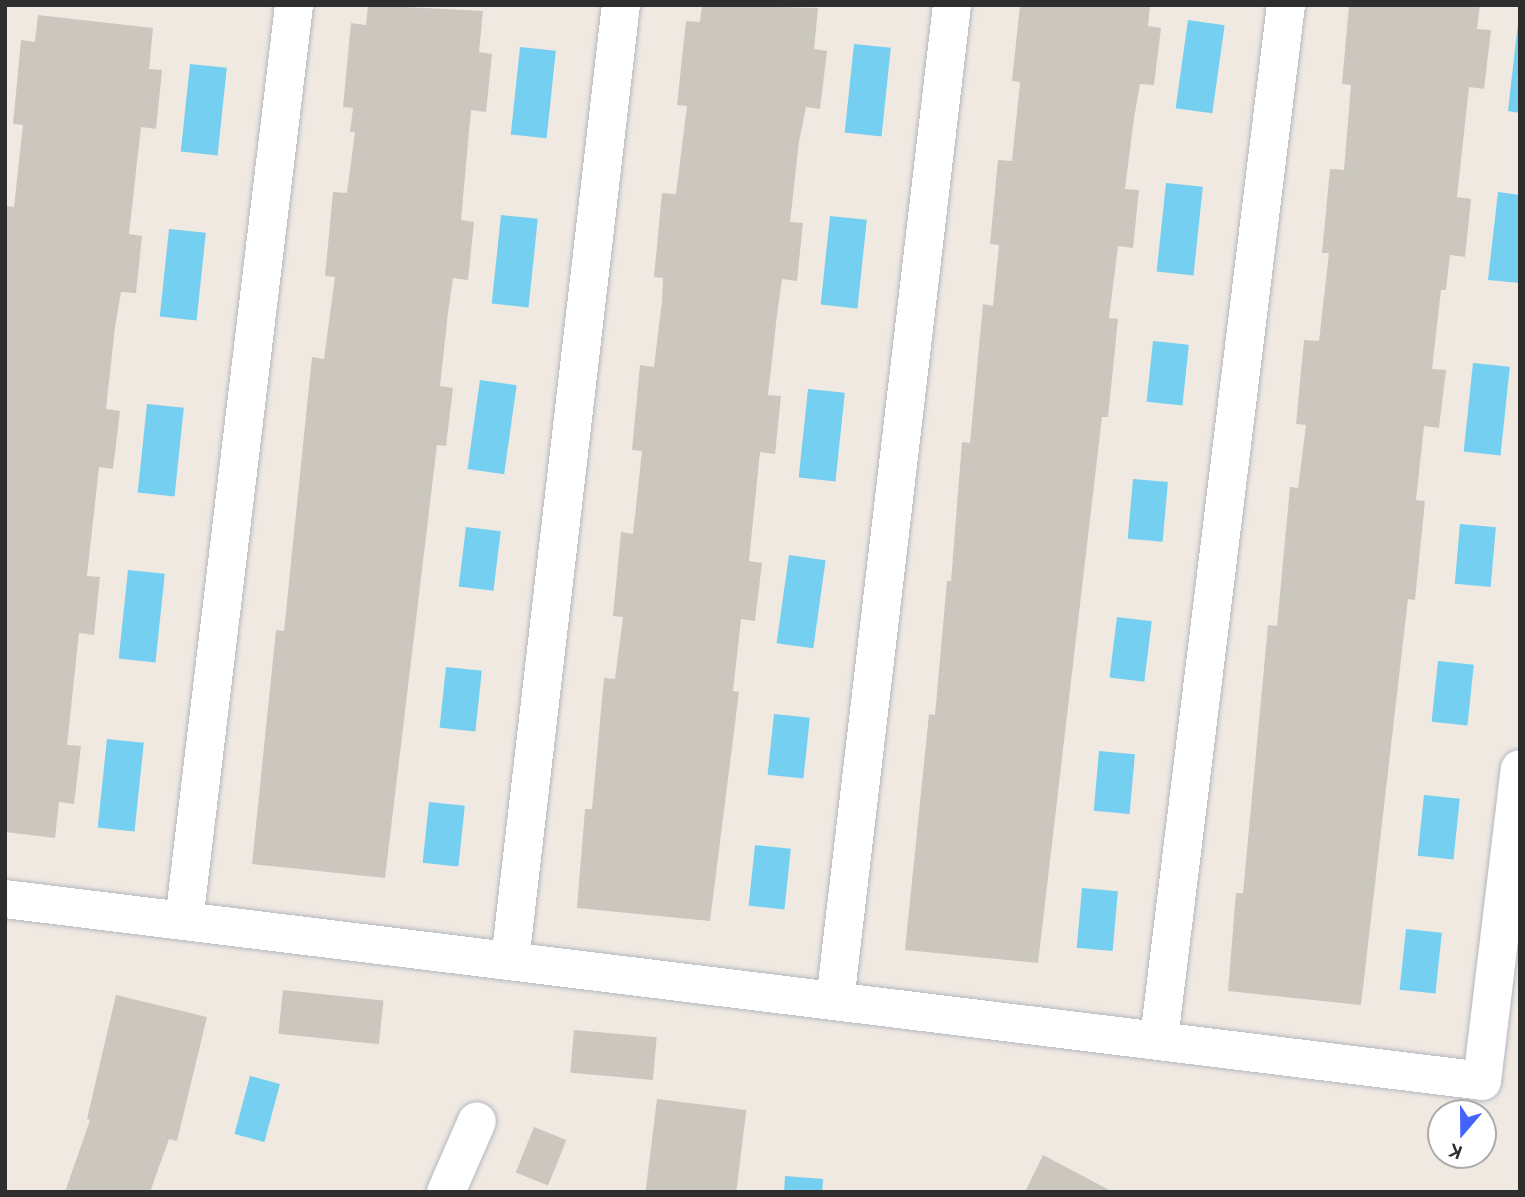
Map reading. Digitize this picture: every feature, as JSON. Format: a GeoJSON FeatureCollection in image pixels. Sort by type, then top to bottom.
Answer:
{"type":"FeatureCollection","features":[{"type":"Feature","properties":{"kind":"street"},"geometry":{"type":"LineString","coordinates":[[184,921],[294,5]]}},
{"type":"Feature","properties":{"kind":"street"},"geometry":{"type":"LineString","coordinates":[[510,961],[621,5]]}},
{"type":"Feature","properties":{"kind":"street"},"geometry":{"type":"LineString","coordinates":[[835,1001],[952,5]]}},
{"type":"Feature","properties":{"kind":"street"},"geometry":{"type":"LineString","coordinates":[[1159,1040],[1286,5]]}},
{"type":"Feature","properties":{"kind":"street"},"geometry":{"type":"LineString","coordinates":[[5,899],[1482,1082],[1520,769]]}},
{"type":"Feature","properties":{"kind":"street"},"geometry":{"type":"LineString","coordinates":[[446,1192],[477,1121]]}},
{"type":"Feature","properties":{"kind":"water"},"geometry":{"type":"Polygon","coordinates":[[[1188,20],[1225,25],[1212,113],[1176,108],[1188,20]]]}},
{"type":"Feature","properties":{"kind":"water"},"geometry":{"type":"Polygon","coordinates":[[[1518,23],[1520,24],[1520,113],[1508,111],[1518,23]]]}},
{"type":"Feature","properties":{"kind":"water"},"geometry":{"type":"Polygon","coordinates":[[[854,44],[891,48],[881,136],[845,133],[854,44]]]}},
{"type":"Feature","properties":{"kind":"water"},"geometry":{"type":"Polygon","coordinates":[[[520,47],[556,51],[547,138],[511,135],[520,47]]]}},
{"type":"Feature","properties":{"kind":"water"},"geometry":{"type":"Polygon","coordinates":[[[190,64],[227,68],[218,155],[181,152],[190,64]]]}},
{"type":"Feature","properties":{"kind":"water"},"geometry":{"type":"Polygon","coordinates":[[[1166,183],[1203,187],[1193,275],[1157,272],[1166,183]]]}},
{"type":"Feature","properties":{"kind":"water"},"geometry":{"type":"Polygon","coordinates":[[[1498,192],[1520,195],[1520,283],[1488,280],[1498,192]]]}},
{"type":"Feature","properties":{"kind":"water"},"geometry":{"type":"Polygon","coordinates":[[[501,215],[538,219],[528,307],[492,304],[501,215]]]}},
{"type":"Feature","properties":{"kind":"water"},"geometry":{"type":"Polygon","coordinates":[[[830,216],[867,220],[857,308],[821,305],[830,216]]]}},
{"type":"Feature","properties":{"kind":"water"},"geometry":{"type":"Polygon","coordinates":[[[169,229],[206,233],[197,320],[160,317],[169,229]]]}},
{"type":"Feature","properties":{"kind":"water"},"geometry":{"type":"Polygon","coordinates":[[[1153,341],[1189,345],[1182,405],[1147,402],[1153,341]]]}},
{"type":"Feature","properties":{"kind":"water"},"geometry":{"type":"Polygon","coordinates":[[[1473,363],[1510,367],[1500,455],[1464,452],[1473,363]]]}},
{"type":"Feature","properties":{"kind":"water"},"geometry":{"type":"Polygon","coordinates":[[[480,380],[517,385],[504,474],[467,469],[480,380]]]}},
{"type":"Feature","properties":{"kind":"water"},"geometry":{"type":"Polygon","coordinates":[[[808,389],[845,393],[835,481],[799,478],[808,389]]]}},
{"type":"Feature","properties":{"kind":"water"},"geometry":{"type":"Polygon","coordinates":[[[147,404],[184,408],[174,496],[138,493],[147,404]]]}},
{"type":"Feature","properties":{"kind":"water"},"geometry":{"type":"Polygon","coordinates":[[[1133,479],[1168,482],[1163,542],[1128,539],[1133,479]]]}},
{"type":"Feature","properties":{"kind":"water"},"geometry":{"type":"Polygon","coordinates":[[[1460,524],[1496,527],[1491,587],[1455,584],[1460,524]]]}},
{"type":"Feature","properties":{"kind":"water"},"geometry":{"type":"Polygon","coordinates":[[[466,527],[501,531],[493,591],[459,587],[466,527]]]}},
{"type":"Feature","properties":{"kind":"water"},"geometry":{"type":"Polygon","coordinates":[[[789,555],[826,560],[813,648],[777,643],[789,555]]]}},
{"type":"Feature","properties":{"kind":"water"},"geometry":{"type":"Polygon","coordinates":[[[128,570],[165,574],[155,662],[119,659],[128,570]]]}},
{"type":"Feature","properties":{"kind":"water"},"geometry":{"type":"Polygon","coordinates":[[[1117,617],[1152,621],[1144,682],[1110,678],[1117,617]]]}},
{"type":"Feature","properties":{"kind":"water"},"geometry":{"type":"Polygon","coordinates":[[[1438,661],[1474,665],[1467,725],[1432,722],[1438,661]]]}},
{"type":"Feature","properties":{"kind":"water"},"geometry":{"type":"Polygon","coordinates":[[[446,667],[482,671],[475,731],[440,728],[446,667]]]}},
{"type":"Feature","properties":{"kind":"water"},"geometry":{"type":"Polygon","coordinates":[[[774,714],[810,718],[803,778],[768,775],[774,714]]]}},
{"type":"Feature","properties":{"kind":"water"},"geometry":{"type":"Polygon","coordinates":[[[107,739],[144,743],[134,831],[98,828],[107,739]]]}},
{"type":"Feature","properties":{"kind":"water"},"geometry":{"type":"Polygon","coordinates":[[[1099,751],[1135,754],[1130,814],[1094,811],[1099,751]]]}},
{"type":"Feature","properties":{"kind":"water"},"geometry":{"type":"Polygon","coordinates":[[[1424,795],[1460,799],[1453,859],[1418,856],[1424,795]]]}},
{"type":"Feature","properties":{"kind":"water"},"geometry":{"type":"Polygon","coordinates":[[[429,802],[465,806],[458,866],[423,863],[429,802]]]}},
{"type":"Feature","properties":{"kind":"water"},"geometry":{"type":"Polygon","coordinates":[[[755,845],[791,849],[784,909],[749,906],[755,845]]]}},
{"type":"Feature","properties":{"kind":"water"},"geometry":{"type":"Polygon","coordinates":[[[1082,888],[1118,891],[1113,951],[1077,948],[1082,888]]]}},
{"type":"Feature","properties":{"kind":"water"},"geometry":{"type":"Polygon","coordinates":[[[1406,929],[1442,933],[1435,993],[1400,990],[1406,929]]]}},
{"type":"Feature","properties":{"kind":"water"},"geometry":{"type":"Polygon","coordinates":[[[250,1076],[280,1084],[264,1142],[234,1134],[250,1076]]]}},
{"type":"Feature","properties":{"kind":"water"},"geometry":{"type":"Polygon","coordinates":[[[785,1176],[823,1179],[822,1192],[784,1192],[785,1176]]]}},
{"type":"Feature","properties":{"kind":"building"},"geometry":{"type":"Polygon","coordinates":[[[368,5],[483,11],[479,52],[492,54],[486,112],[471,110],[461,220],[474,222],[468,280],[453,278],[448,313],[440,386],[453,388],[446,446],[437,445],[385,878],[252,864],[276,630],[284,631],[312,357],[324,359],[335,277],[325,276],[333,192],[347,193],[355,132],[350,132],[353,108],[343,107],[351,23],[366,25],[368,5]]]}},
{"type":"Feature","properties":{"kind":"building"},"geometry":{"type":"Polygon","coordinates":[[[702,5],[818,8],[814,49],[827,51],[820,109],[806,107],[799,142],[790,222],[803,223],[797,281],[782,279],[777,315],[768,395],[781,396],[775,454],[760,452],[749,561],[762,563],[755,621],[741,619],[733,691],[739,692],[710,921],[577,908],[585,809],[592,809],[604,678],[615,679],[623,617],[613,616],[621,532],[633,534],[642,451],[632,450],[640,365],[654,367],[662,301],[663,278],[654,277],[662,193],[676,194],[687,106],[677,105],[686,21],[700,22],[702,5]]]}},
{"type":"Feature","properties":{"kind":"building"},"geometry":{"type":"Polygon","coordinates":[[[1020,5],[1150,5],[1148,26],[1161,28],[1154,85],[1140,84],[1134,118],[1125,189],[1139,190],[1133,248],[1118,246],[1109,318],[1118,319],[1108,417],[1102,417],[1038,963],[905,950],[929,714],[935,715],[947,581],[951,581],[962,442],[970,443],[983,304],[993,306],[999,245],[990,244],[998,160],[1012,161],[1020,82],[1012,81],[1020,5]]]}},
{"type":"Feature","properties":{"kind":"building"},"geometry":{"type":"Polygon","coordinates":[[[1349,5],[1480,5],[1477,29],[1491,30],[1484,89],[1469,87],[1457,197],[1471,199],[1465,257],[1450,255],[1446,290],[1441,290],[1432,369],[1446,370],[1439,428],[1424,426],[1416,500],[1425,501],[1415,600],[1408,599],[1361,1005],[1228,991],[1236,893],[1243,893],[1268,625],[1277,626],[1290,487],[1298,488],[1306,425],[1296,424],[1304,340],[1319,341],[1329,253],[1322,253],[1330,169],[1344,170],[1351,85],[1342,84],[1349,5]]]}},
{"type":"Feature","properties":{"kind":"building"},"geometry":{"type":"Polygon","coordinates":[[[38,15],[153,28],[149,69],[162,70],[156,129],[141,127],[129,234],[142,236],[136,293],[121,292],[115,327],[106,409],[120,411],[113,469],[99,467],[87,576],[100,577],[94,635],[79,633],[67,745],[81,746],[74,804],[59,802],[55,838],[5,832],[5,206],[14,207],[23,125],[13,124],[21,40],[35,42],[38,15]]]}},
{"type":"Feature","properties":{"kind":"building"},"geometry":{"type":"Polygon","coordinates":[[[283,990],[383,1001],[379,1044],[278,1034],[283,990]]]}},
{"type":"Feature","properties":{"kind":"building"},"geometry":{"type":"Polygon","coordinates":[[[116,995],[207,1017],[177,1141],[169,1139],[150,1192],[65,1192],[90,1120],[87,1119],[116,995]]]}},
{"type":"Feature","properties":{"kind":"building"},"geometry":{"type":"Polygon","coordinates":[[[574,1030],[657,1037],[653,1080],[570,1073],[574,1030]]]}},
{"type":"Feature","properties":{"kind":"building"},"geometry":{"type":"Polygon","coordinates":[[[657,1099],[746,1110],[736,1192],[646,1192],[657,1099]]]}},
{"type":"Feature","properties":{"kind":"building"},"geometry":{"type":"Polygon","coordinates":[[[534,1127],[566,1140],[548,1186],[516,1172],[534,1127]]]}},
{"type":"Feature","properties":{"kind":"building"},"geometry":{"type":"Polygon","coordinates":[[[1043,1155],[1113,1192],[1025,1192],[1043,1155]]]}}]}
